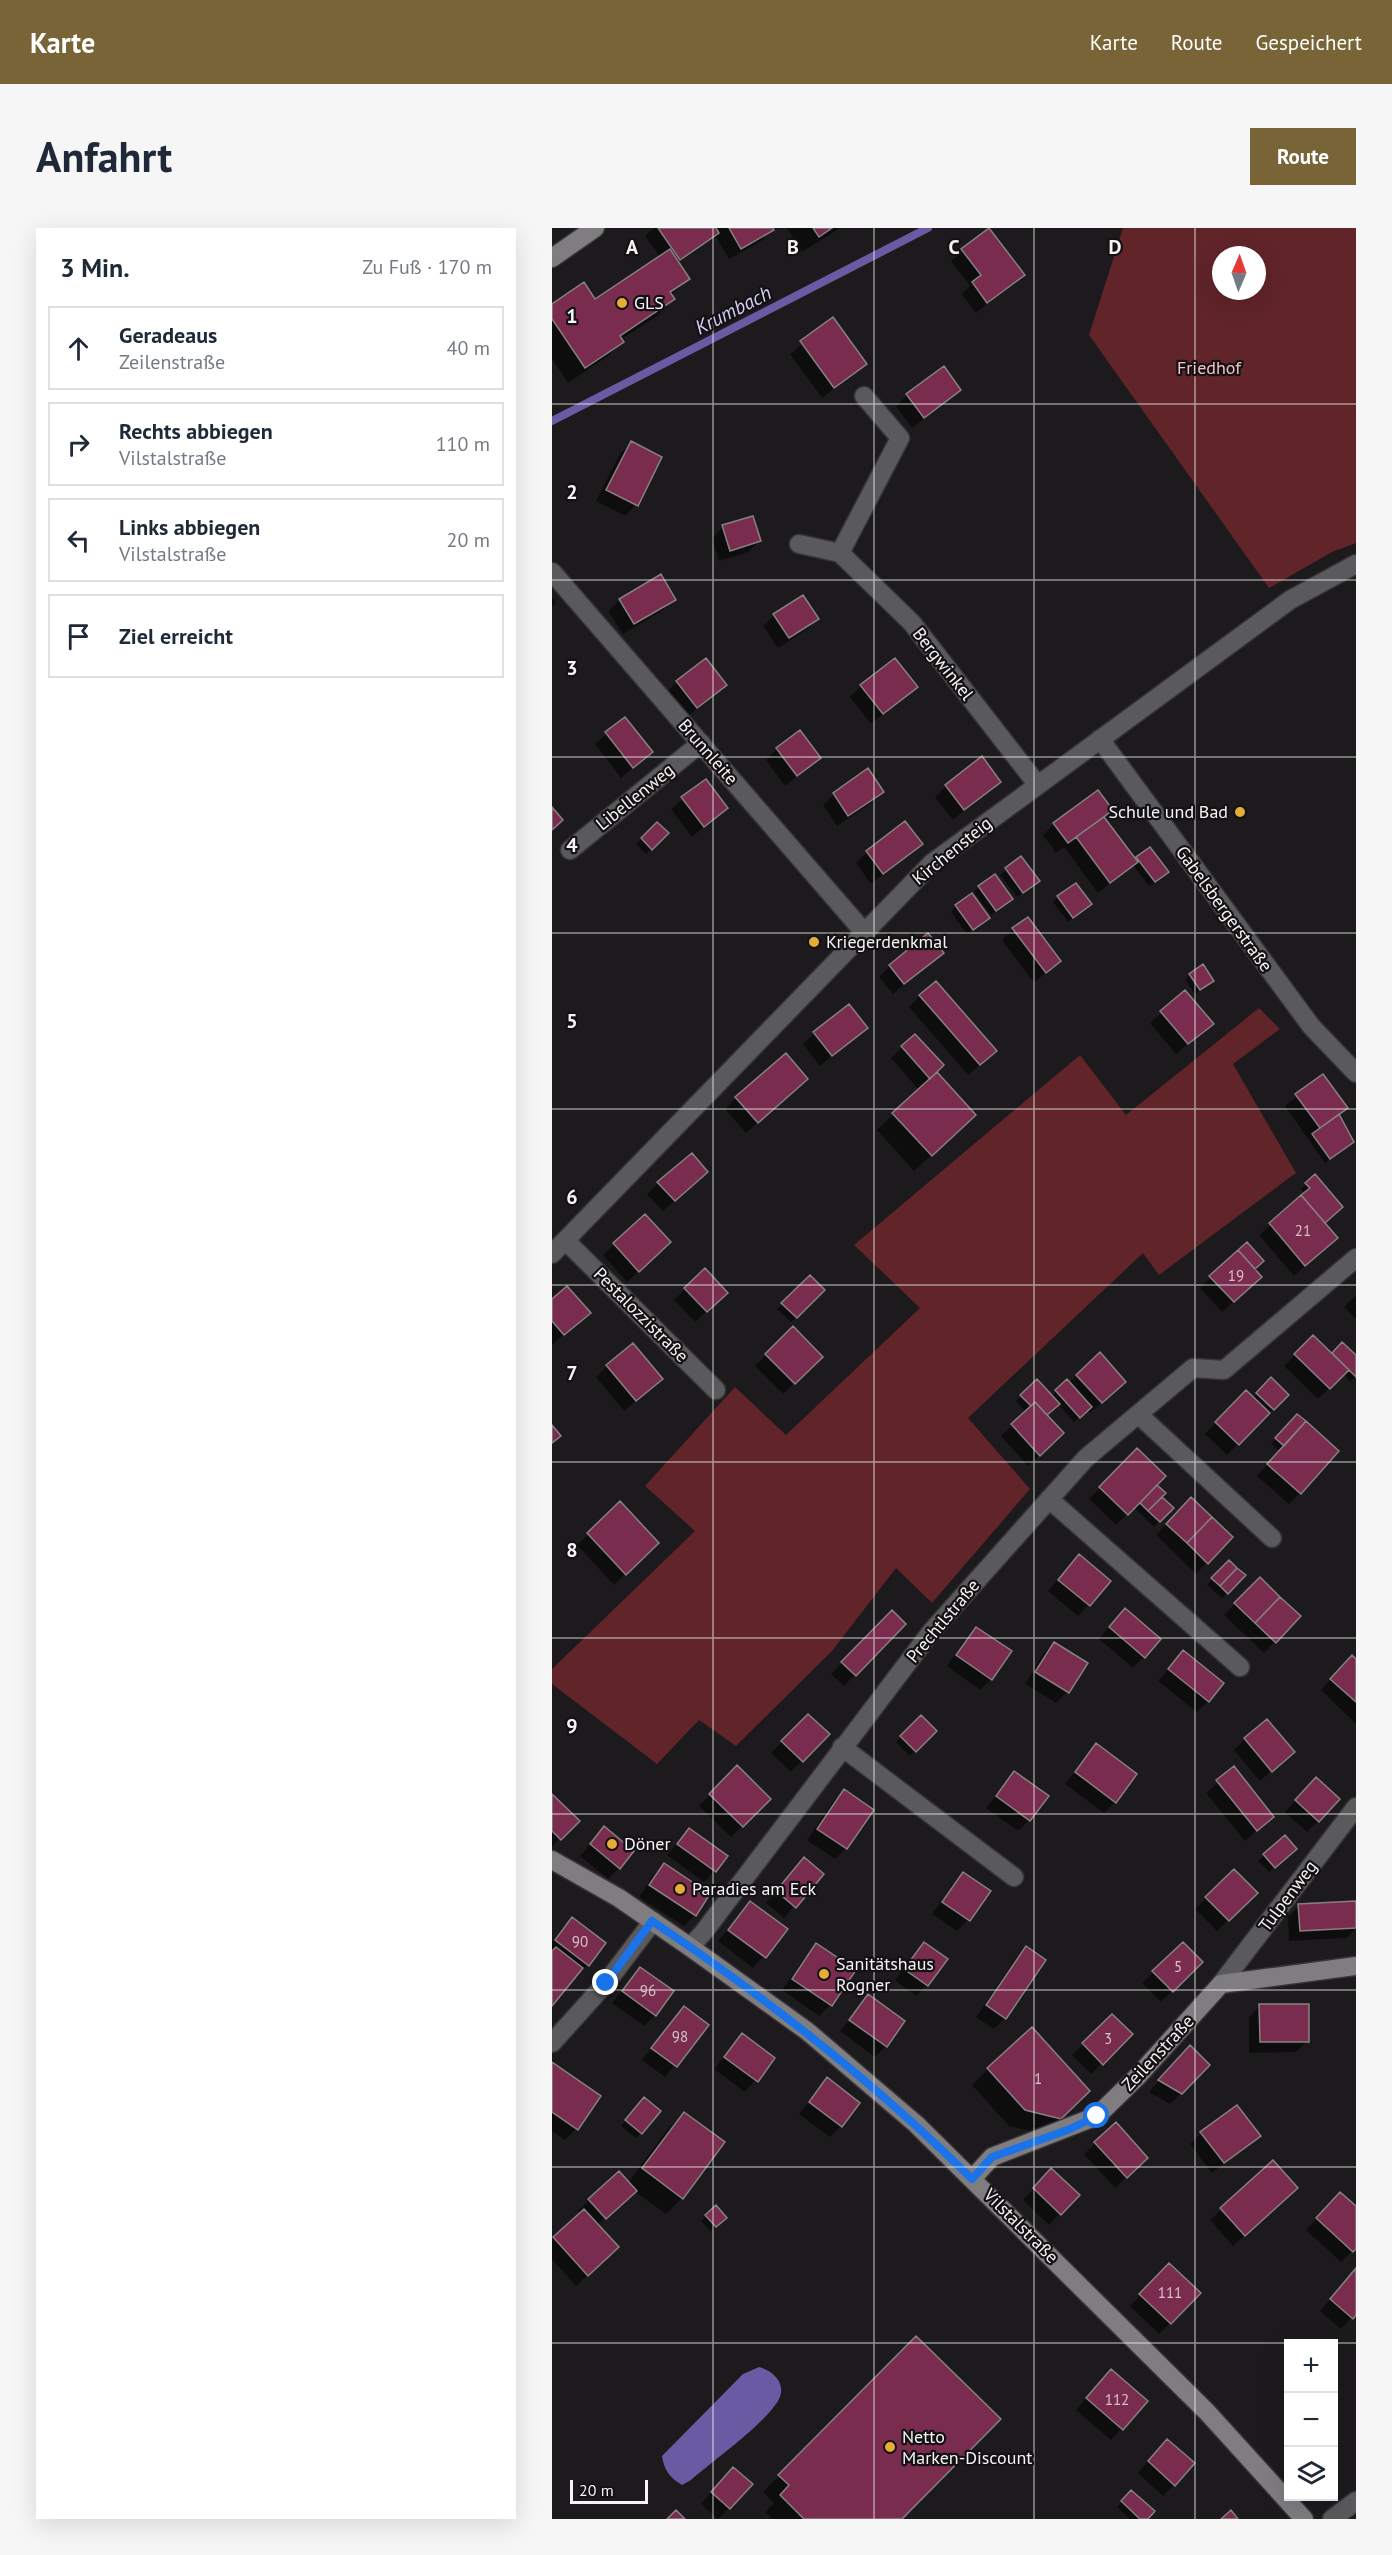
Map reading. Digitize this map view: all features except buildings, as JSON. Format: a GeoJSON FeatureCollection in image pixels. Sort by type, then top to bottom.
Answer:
{"type":"FeatureCollection","features":[{"type":"Feature","properties":{"kind":"main road"},"geometry":{"type":"LineString","coordinates":[[552,258],[595,228]]}},
{"type":"Feature","properties":{"kind":"main road","name":"Vilstalstraße"},"geometry":{"type":"LineString","coordinates":[[552,1860],[619,1898],[807,2031],[916,2124],[1207,2412],[1304,2519]]}},
{"type":"Feature","properties":{"kind":"main road"},"geometry":{"type":"LineString","coordinates":[[1221,1984],[1356,1966]]}},
{"type":"Feature","properties":{"kind":"main road","name":"Zeilenstraße"},"geometry":{"type":"LineString","coordinates":[[972,2179],[992,2157],[1070,2129],[1097,2116],[1138,2076],[1221,1984]]}},
{"type":"Feature","properties":{"kind":"street"},"geometry":{"type":"LineString","coordinates":[[799,544],[840,553],[900,438],[864,396]]}},
{"type":"Feature","properties":{"kind":"street","name":"Bergwinkel"},"geometry":{"type":"LineString","coordinates":[[840,553],[912,623],[1037,784]]}},
{"type":"Feature","properties":{"kind":"street","name":"Kirchensteig"},"geometry":{"type":"LineString","coordinates":[[552,1254],[932,863],[1290,600],[1356,564]]}},
{"type":"Feature","properties":{"kind":"street","name":"Brunnleite"},"geometry":{"type":"LineString","coordinates":[[552,572],[864,932]]}},
{"type":"Feature","properties":{"kind":"street","name":"Gabelsbergerstraße"},"geometry":{"type":"LineString","coordinates":[[1100,739],[1311,1026],[1356,1073]]}},
{"type":"Feature","properties":{"kind":"street","name":"Libellenweg"},"geometry":{"type":"LineString","coordinates":[[570,850],[701,743]]}},
{"type":"Feature","properties":{"kind":"street","name":"Pestalozzistraße"},"geometry":{"type":"LineString","coordinates":[[566,1241],[716,1390]]}},
{"type":"Feature","properties":{"kind":"street","name":"Prechtlstraße"},"geometry":{"type":"LineString","coordinates":[[690,1947],[703,1933],[931,1632],[1086,1458],[1194,1368],[1224,1370],[1356,1258]]}},
{"type":"Feature","properties":{"kind":"street"},"geometry":{"type":"LineString","coordinates":[[1139,1414],[1272,1538]]}},
{"type":"Feature","properties":{"kind":"street"},"geometry":{"type":"LineString","coordinates":[[1048,1499],[1240,1667]]}},
{"type":"Feature","properties":{"kind":"street"},"geometry":{"type":"LineString","coordinates":[[842,1747],[1014,1877]]}},
{"type":"Feature","properties":{"kind":"street","name":"Tulpenweg"},"geometry":{"type":"LineString","coordinates":[[1221,1984],[1356,1807]]}},
{"type":"Feature","properties":{"kind":"street"},"geometry":{"type":"LineString","coordinates":[[552,2043],[606,1983],[652,1921]]}},
{"type":"Feature","properties":{"kind":"street"},"geometry":{"type":"LineString","coordinates":[[1332,2519],[1356,2501]]}},
{"type":"Feature","properties":{"kind":"green space","name":"Friedhof"},"geometry":{"type":"Polygon","coordinates":[[[1123,228],[1356,228],[1356,543],[1332,552],[1269,588],[1089,335],[1123,228]]]}},
{"type":"Feature","properties":{"kind":"green space"},"geometry":{"type":"Polygon","coordinates":[[[1259,1008],[1280,1029],[1233,1064],[1296,1173],[1159,1275],[1143,1253],[968,1418],[1030,1489],[932,1603],[896,1568],[832,1651],[736,1746],[699,1720],[657,1764],[552,1684],[552,1669],[695,1531],[645,1486],[735,1387],[786,1435],[920,1308],[854,1245],[1080,1055],[1126,1115],[1259,1008]]]}},
{"type":"Feature","properties":{"kind":"shaded area"},"geometry":{"type":"Polygon","coordinates":[[[759,2367],[778,2379],[781,2393],[777,2402],[756,2426],[682,2485],[666,2469],[662,2456],[743,2374],[759,2367]]]}},
{"type":"Feature","properties":{"kind":"waterway","name":"Krumbach"},"geometry":{"type":"LineString","coordinates":[[552,421],[928,228]]}},
{"type":"Feature","properties":{"kind":"place","name":"GLS"},"geometry":{"type":"Point","coordinates":[622,303]}},
{"type":"Feature","properties":{"kind":"place","name":"Schule und Bad"},"geometry":{"type":"Point","coordinates":[1240,812]}},
{"type":"Feature","properties":{"kind":"place","name":"Kriegerdenkmal"},"geometry":{"type":"Point","coordinates":[814,942]}},
{"type":"Feature","properties":{"kind":"place","name":"Döner"},"geometry":{"type":"Point","coordinates":[612,1844]}},
{"type":"Feature","properties":{"kind":"place","name":"Paradies am Eck"},"geometry":{"type":"Point","coordinates":[680,1889]}},
{"type":"Feature","properties":{"kind":"place","name":"Sanitätshaus Rogner"},"geometry":{"type":"Point","coordinates":[824,1974]}},
{"type":"Feature","properties":{"kind":"place","name":"Netto Marken-Discount"},"geometry":{"type":"Point","coordinates":[890,2447]}},
{"type":"Feature","properties":{"kind":"route"},"geometry":{"type":"LineString","coordinates":[[606,1983],[652,1921],[807,2031],[916,2124],[972,2179],[992,2157],[1070,2129],[1097,2116]]}}]}
